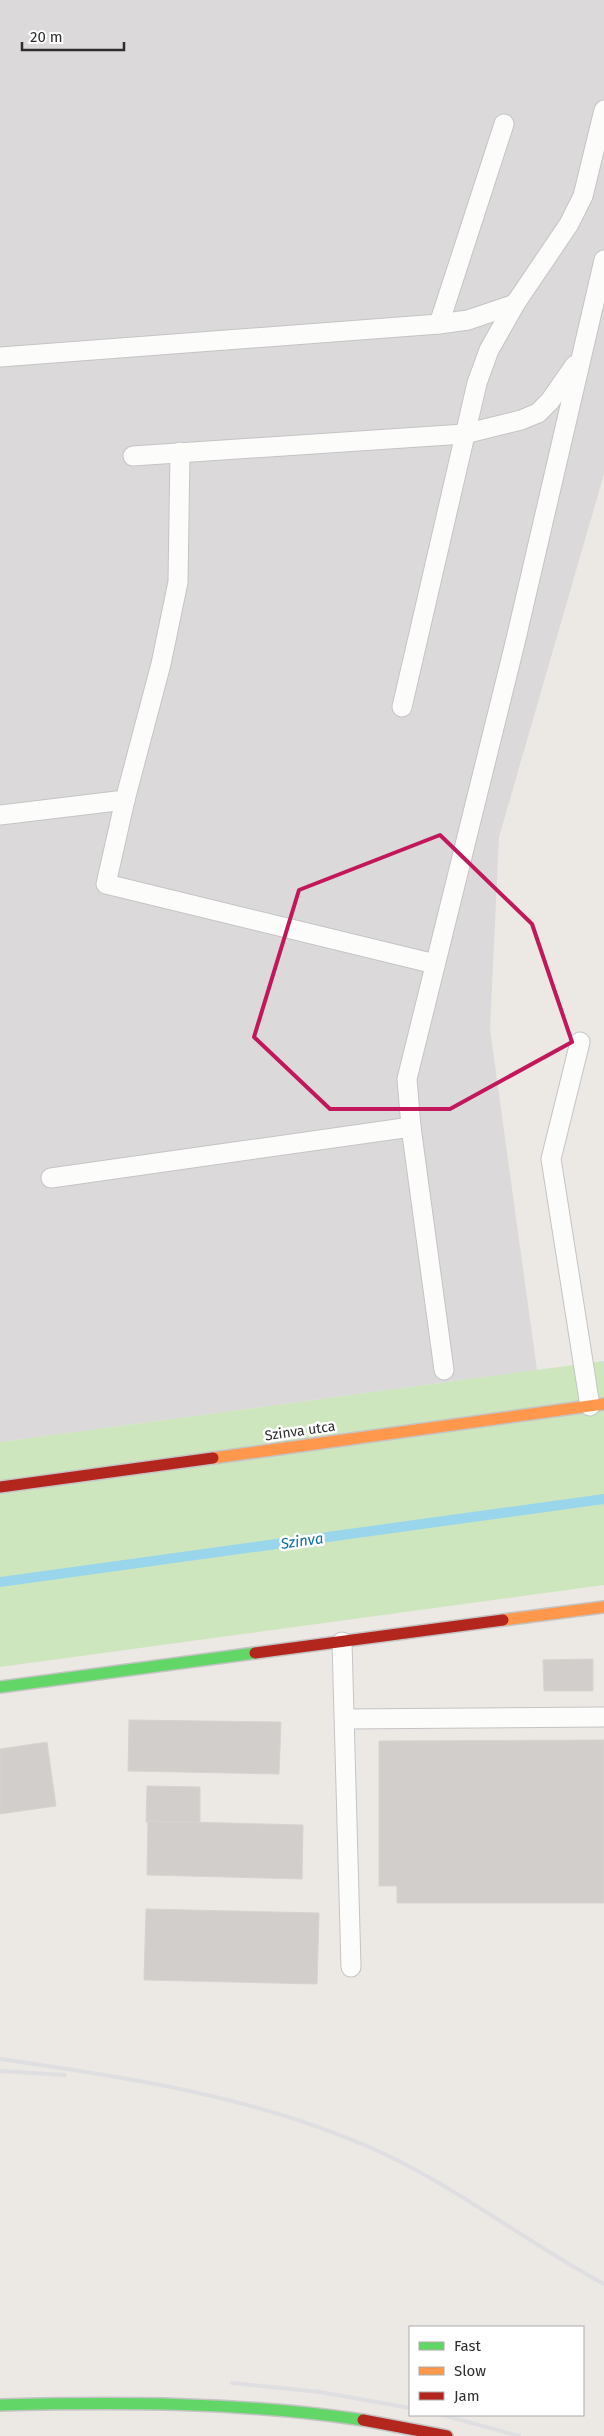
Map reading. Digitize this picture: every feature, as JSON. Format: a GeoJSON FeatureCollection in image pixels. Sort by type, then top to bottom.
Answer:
{"type":"FeatureCollection","features":[{"type":"Feature","properties":{"kind":"street","name":"Szinva utca"},"geometry":{"type":"LineString","coordinates":[[0,1487],[597,1405]]}},
{"type":"Feature","properties":{"kind":"street"},"geometry":{"type":"LineString","coordinates":[[0,1687],[604,1608]]}},
{"type":"Feature","properties":{"kind":"street"},"geometry":{"type":"LineString","coordinates":[[0,2405],[174,2403],[276,2410],[348,2417],[447,2436]]}},
{"type":"Feature","properties":{"kind":"lane"},"geometry":{"type":"LineString","coordinates":[[402,707],[477,383],[489,350],[515,304],[569,224],[583,196],[604,110]]}},
{"type":"Feature","properties":{"kind":"lane"},"geometry":{"type":"LineString","coordinates":[[439,324],[504,124]]}},
{"type":"Feature","properties":{"kind":"lane"},"geometry":{"type":"LineString","coordinates":[[444,1370],[411,1127],[407,1079],[515,643],[604,260]]}},
{"type":"Feature","properties":{"kind":"lane"},"geometry":{"type":"LineString","coordinates":[[0,357],[439,324],[468,320],[515,304]]}},
{"type":"Feature","properties":{"kind":"lane"},"geometry":{"type":"LineString","coordinates":[[133,456],[464,434],[521,420],[538,413],[550,402],[580,357]]}},
{"type":"Feature","properties":{"kind":"lane"},"geometry":{"type":"LineString","coordinates":[[180,452],[178,582],[161,664],[125,800],[106,884],[435,964]]}},
{"type":"Feature","properties":{"kind":"lane"},"geometry":{"type":"LineString","coordinates":[[0,815],[125,800]]}},
{"type":"Feature","properties":{"kind":"lane"},"geometry":{"type":"LineString","coordinates":[[580,1042],[551,1159],[597,1405]]}},
{"type":"Feature","properties":{"kind":"lane"},"geometry":{"type":"LineString","coordinates":[[50,1178],[411,1127]]}},
{"type":"Feature","properties":{"kind":"lane"},"geometry":{"type":"LineString","coordinates":[[342,1642],[351,1967]]}},
{"type":"Feature","properties":{"kind":"lane"},"geometry":{"type":"LineString","coordinates":[[345,1719],[604,1717]]}},
{"type":"Feature","properties":{"kind":"highlighted area"},"geometry":{"type":"Polygon","coordinates":[[[440,835],[532,924],[572,1042],[450,1109],[330,1109],[254,1037],[299,890],[440,835]]]}},
{"type":"Feature","properties":{"kind":"shaded area"},"geometry":{"type":"Polygon","coordinates":[[[0,0],[604,0],[604,474],[499,837],[490,1029],[537,1370],[0,1442],[0,0]]]}},
{"type":"Feature","properties":{"kind":"green space"},"geometry":{"type":"Polygon","coordinates":[[[604,1361],[604,1585],[0,1667],[0,1442],[604,1361]]]}},
{"type":"Feature","properties":{"kind":"building"},"geometry":{"type":"Polygon","coordinates":[[[593,1659],[593,1691],[544,1691],[543,1660],[593,1659]]]}},
{"type":"Feature","properties":{"kind":"building"},"geometry":{"type":"Polygon","coordinates":[[[129,1720],[281,1722],[279,1774],[128,1771],[129,1720]]]}},
{"type":"Feature","properties":{"kind":"building"},"geometry":{"type":"Polygon","coordinates":[[[604,1740],[604,1903],[397,1903],[397,1886],[379,1886],[379,1741],[604,1740]]]}},
{"type":"Feature","properties":{"kind":"building"},"geometry":{"type":"Polygon","coordinates":[[[47,1742],[56,1806],[0,1814],[0,1749],[47,1742]]]}},
{"type":"Feature","properties":{"kind":"building"},"geometry":{"type":"Polygon","coordinates":[[[147,1786],[200,1787],[200,1823],[146,1822],[147,1786]]]}},
{"type":"Feature","properties":{"kind":"building"},"geometry":{"type":"Polygon","coordinates":[[[148,1821],[303,1825],[302,1879],[147,1875],[148,1821]]]}},
{"type":"Feature","properties":{"kind":"building"},"geometry":{"type":"Polygon","coordinates":[[[146,1909],[319,1913],[317,1984],[144,1980],[146,1909]]]}},
{"type":"Feature","properties":{"kind":"waterway","name":"Szinva"},"geometry":{"type":"LineString","coordinates":[[0,1582],[604,1499]]}},
{"type":"Feature","properties":{"kind":"railway"},"geometry":{"type":"LineString","coordinates":[[0,2059],[94,2073],[188,2091],[234,2101],[325,2129],[400,2161],[604,2284]]}},
{"type":"Feature","properties":{"kind":"railway"},"geometry":{"type":"LineString","coordinates":[[0,2071],[65,2075]]}},
{"type":"Feature","properties":{"kind":"railway"},"geometry":{"type":"LineString","coordinates":[[232,2383],[320,2392],[409,2408]]}},
{"type":"Feature","properties":{"kind":"railway"},"geometry":{"type":"LineString","coordinates":[[446,2416],[519,2436]]}},
{"type":"Feature","properties":{"kind":"traffic: fast"},"geometry":{"type":"LineString","coordinates":[[0,1687],[255,1653]]}},
{"type":"Feature","properties":{"kind":"traffic: fast"},"geometry":{"type":"LineString","coordinates":[[0,2405],[182,2405],[272,2410],[363,2420]]}},
{"type":"Feature","properties":{"kind":"traffic: slow"},"geometry":{"type":"LineString","coordinates":[[213,1458],[604,1404]]}},
{"type":"Feature","properties":{"kind":"traffic: slow"},"geometry":{"type":"LineString","coordinates":[[503,1620],[604,1607]]}},
{"type":"Feature","properties":{"kind":"traffic: jam"},"geometry":{"type":"LineString","coordinates":[[0,1487],[213,1458]]}},
{"type":"Feature","properties":{"kind":"traffic: jam"},"geometry":{"type":"LineString","coordinates":[[255,1653],[503,1620]]}},
{"type":"Feature","properties":{"kind":"traffic: jam"},"geometry":{"type":"LineString","coordinates":[[363,2420],[447,2436]]}}]}
